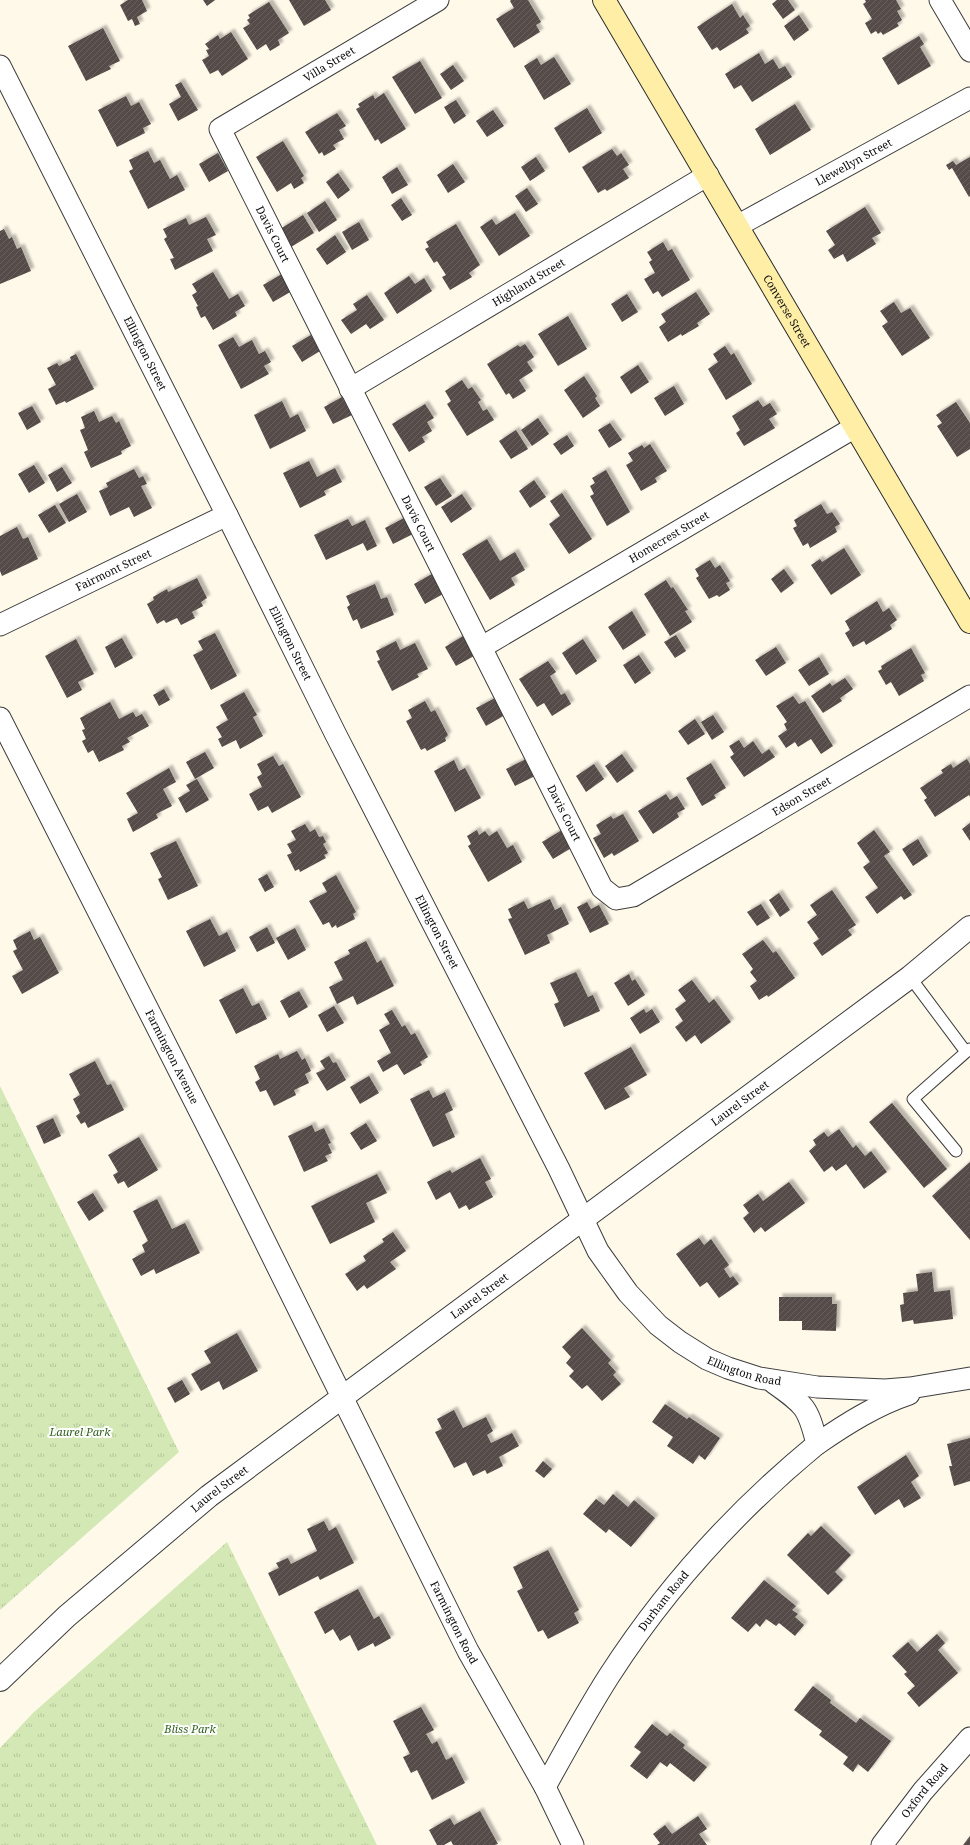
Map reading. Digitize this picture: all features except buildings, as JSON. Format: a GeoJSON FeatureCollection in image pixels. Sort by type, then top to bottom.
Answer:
{"type":"FeatureCollection","features":[{"type":"Feature","properties":{"kind":"main road","name":"Converse Street"},"geometry":{"type":"LineString","coordinates":[[604,0],[970,622]]}},
{"type":"Feature","properties":{"kind":"street","name":"Villa Street"},"geometry":{"type":"LineString","coordinates":[[220,129],[438,0]]}},
{"type":"Feature","properties":{"kind":"street"},"geometry":{"type":"LineString","coordinates":[[940,0],[970,51]]}},
{"type":"Feature","properties":{"kind":"street","name":"Ellington Street"},"geometry":{"type":"LineString","coordinates":[[0,66],[227,515],[336,735],[559,1169],[583,1220]]}},
{"type":"Feature","properties":{"kind":"street","name":"Llewellyn Street"},"geometry":{"type":"LineString","coordinates":[[737,226],[970,98]]}},
{"type":"Feature","properties":{"kind":"street","name":"Davis Court"},"geometry":{"type":"LineString","coordinates":[[220,129],[602,888],[616,899],[633,896]]}},
{"type":"Feature","properties":{"kind":"street","name":"Highland Street"},"geometry":{"type":"LineString","coordinates":[[350,389],[708,175]]}},
{"type":"Feature","properties":{"kind":"street","name":"Homecrest Street"},"geometry":{"type":"LineString","coordinates":[[482,647],[855,427]]}},
{"type":"Feature","properties":{"kind":"street","name":"Fairmont Street"},"geometry":{"type":"LineString","coordinates":[[0,625],[227,515]]}},
{"type":"Feature","properties":{"kind":"street","name":"Edson Street"},"geometry":{"type":"LineString","coordinates":[[633,896],[970,696]]}},
{"type":"Feature","properties":{"kind":"street","name":"Farmington Avenue"},"geometry":{"type":"LineString","coordinates":[[0,718],[228,1167],[342,1397]]}},
{"type":"Feature","properties":{"kind":"street","name":"Laurel Street"},"geometry":{"type":"LineString","coordinates":[[0,1680],[67,1616],[190,1511],[910,977],[970,927]]}},
{"type":"Feature","properties":{"kind":"street","name":"Ellington Road"},"geometry":{"type":"LineString","coordinates":[[583,1220],[598,1251],[605,1261],[628,1293],[658,1325],[680,1342],[707,1358],[728,1368],[770,1380],[817,1387],[860,1390],[910,1388],[970,1378]]}},
{"type":"Feature","properties":{"kind":"street"},"geometry":{"type":"LineString","coordinates":[[770,1380],[797,1399],[807,1411],[817,1444]]}},
{"type":"Feature","properties":{"kind":"street","name":"Durham Road"},"geometry":{"type":"LineString","coordinates":[[545,1787],[573,1735],[609,1677],[654,1613],[701,1556],[752,1502],[780,1475],[817,1444],[855,1419],[879,1406],[942,1382]]}},
{"type":"Feature","properties":{"kind":"street","name":"Farmington Road"},"geometry":{"type":"LineString","coordinates":[[342,1397],[468,1651],[545,1787],[573,1845]]}},
{"type":"Feature","properties":{"kind":"street","name":"Oxford Road"},"geometry":{"type":"LineString","coordinates":[[882,1845],[923,1791],[970,1738]]}},
{"type":"Feature","properties":{"kind":"lane"},"geometry":{"type":"LineString","coordinates":[[910,977],[968,1050],[913,1099],[956,1151]]}},
{"type":"Feature","properties":{"kind":"green space","name":"Laurel Park"},"geometry":{"type":"Polygon","coordinates":[[[0,1086],[179,1452],[0,1610],[0,1086]]]}},
{"type":"Feature","properties":{"kind":"green space","name":"Bliss Park"},"geometry":{"type":"Polygon","coordinates":[[[227,1542],[377,1845],[0,1845],[0,1748],[33,1713],[227,1542]]]}}]}
